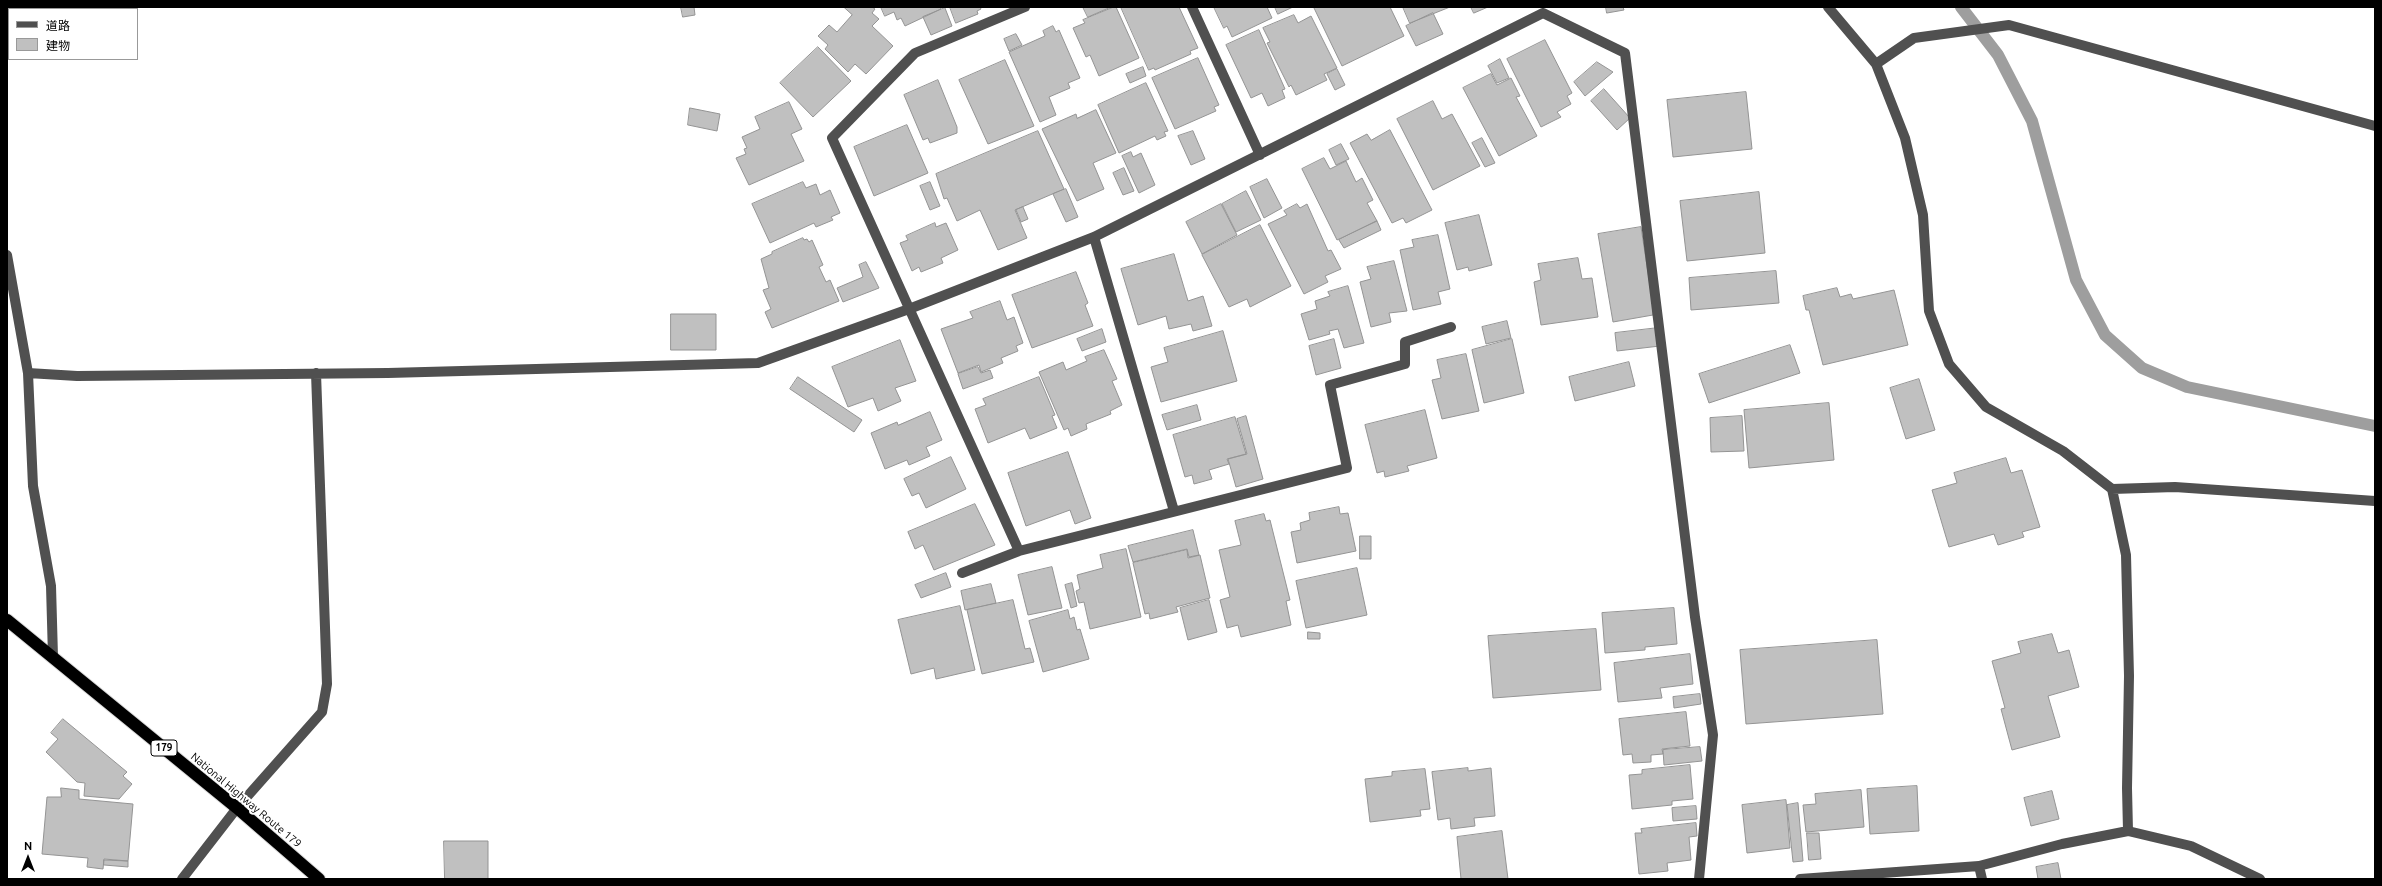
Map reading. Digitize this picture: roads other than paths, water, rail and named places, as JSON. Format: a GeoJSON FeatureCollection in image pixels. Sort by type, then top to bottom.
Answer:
{"type":"FeatureCollection","features":[{"type":"Feature","properties":{"kind":"highway","name":"National Highway Route 179"},"geometry":{"type":"LineString","coordinates":[[7,620],[237,808],[319,879]]}},
{"type":"Feature","properties":{"kind":"street"},"geometry":{"type":"LineString","coordinates":[[1019,551],[832,138],[915,53],[1025,7]]}},
{"type":"Feature","properties":{"kind":"street"},"geometry":{"type":"LineString","coordinates":[[1192,7],[1260,155]]}},
{"type":"Feature","properties":{"kind":"street"},"geometry":{"type":"LineString","coordinates":[[1828,7],[1876,64],[1905,138],[1923,215],[1929,311],[1949,364],[1986,407],[2064,450],[2112,489],[2126,555],[2129,676],[2127,788],[2128,831]]}},
{"type":"Feature","properties":{"kind":"street"},"geometry":{"type":"LineString","coordinates":[[28,373],[77,376],[316,373],[758,363],[909,308],[1094,237],[1260,155],[1544,10],[1625,53],[1695,617],[1713,735],[1698,879]]}},
{"type":"Feature","properties":{"kind":"street"},"geometry":{"type":"LineString","coordinates":[[1876,64],[1914,38],[2009,25],[2375,126]]}},
{"type":"Feature","properties":{"kind":"street"},"geometry":{"type":"LineString","coordinates":[[1094,237],[1174,511]]}},
{"type":"Feature","properties":{"kind":"street"},"geometry":{"type":"LineString","coordinates":[[7,255],[28,373],[33,486],[51,586],[53,657]]}},
{"type":"Feature","properties":{"kind":"street"},"geometry":{"type":"LineString","coordinates":[[962,573],[1019,551],[1347,468],[1330,385],[1405,364],[1405,342],[1451,328]]}},
{"type":"Feature","properties":{"kind":"street"},"geometry":{"type":"LineString","coordinates":[[182,879],[237,808],[322,712],[327,684],[316,373]]}},
{"type":"Feature","properties":{"kind":"street"},"geometry":{"type":"LineString","coordinates":[[2112,489],[2175,487],[2375,501]]}},
{"type":"Feature","properties":{"kind":"street"},"geometry":{"type":"LineString","coordinates":[[1800,879],[1979,866],[2062,844],[2128,831],[2191,846],[2260,879]]}},
{"type":"Feature","properties":{"kind":"street"},"geometry":{"type":"LineString","coordinates":[[1979,866],[1982,879]]}},
{"type":"Feature","properties":{"kind":"waterway"},"geometry":{"type":"LineString","coordinates":[[1961,7],[1998,55],[2032,121],[2076,280],[2105,335],[2142,368],[2187,387],[2375,426]]}}]}
